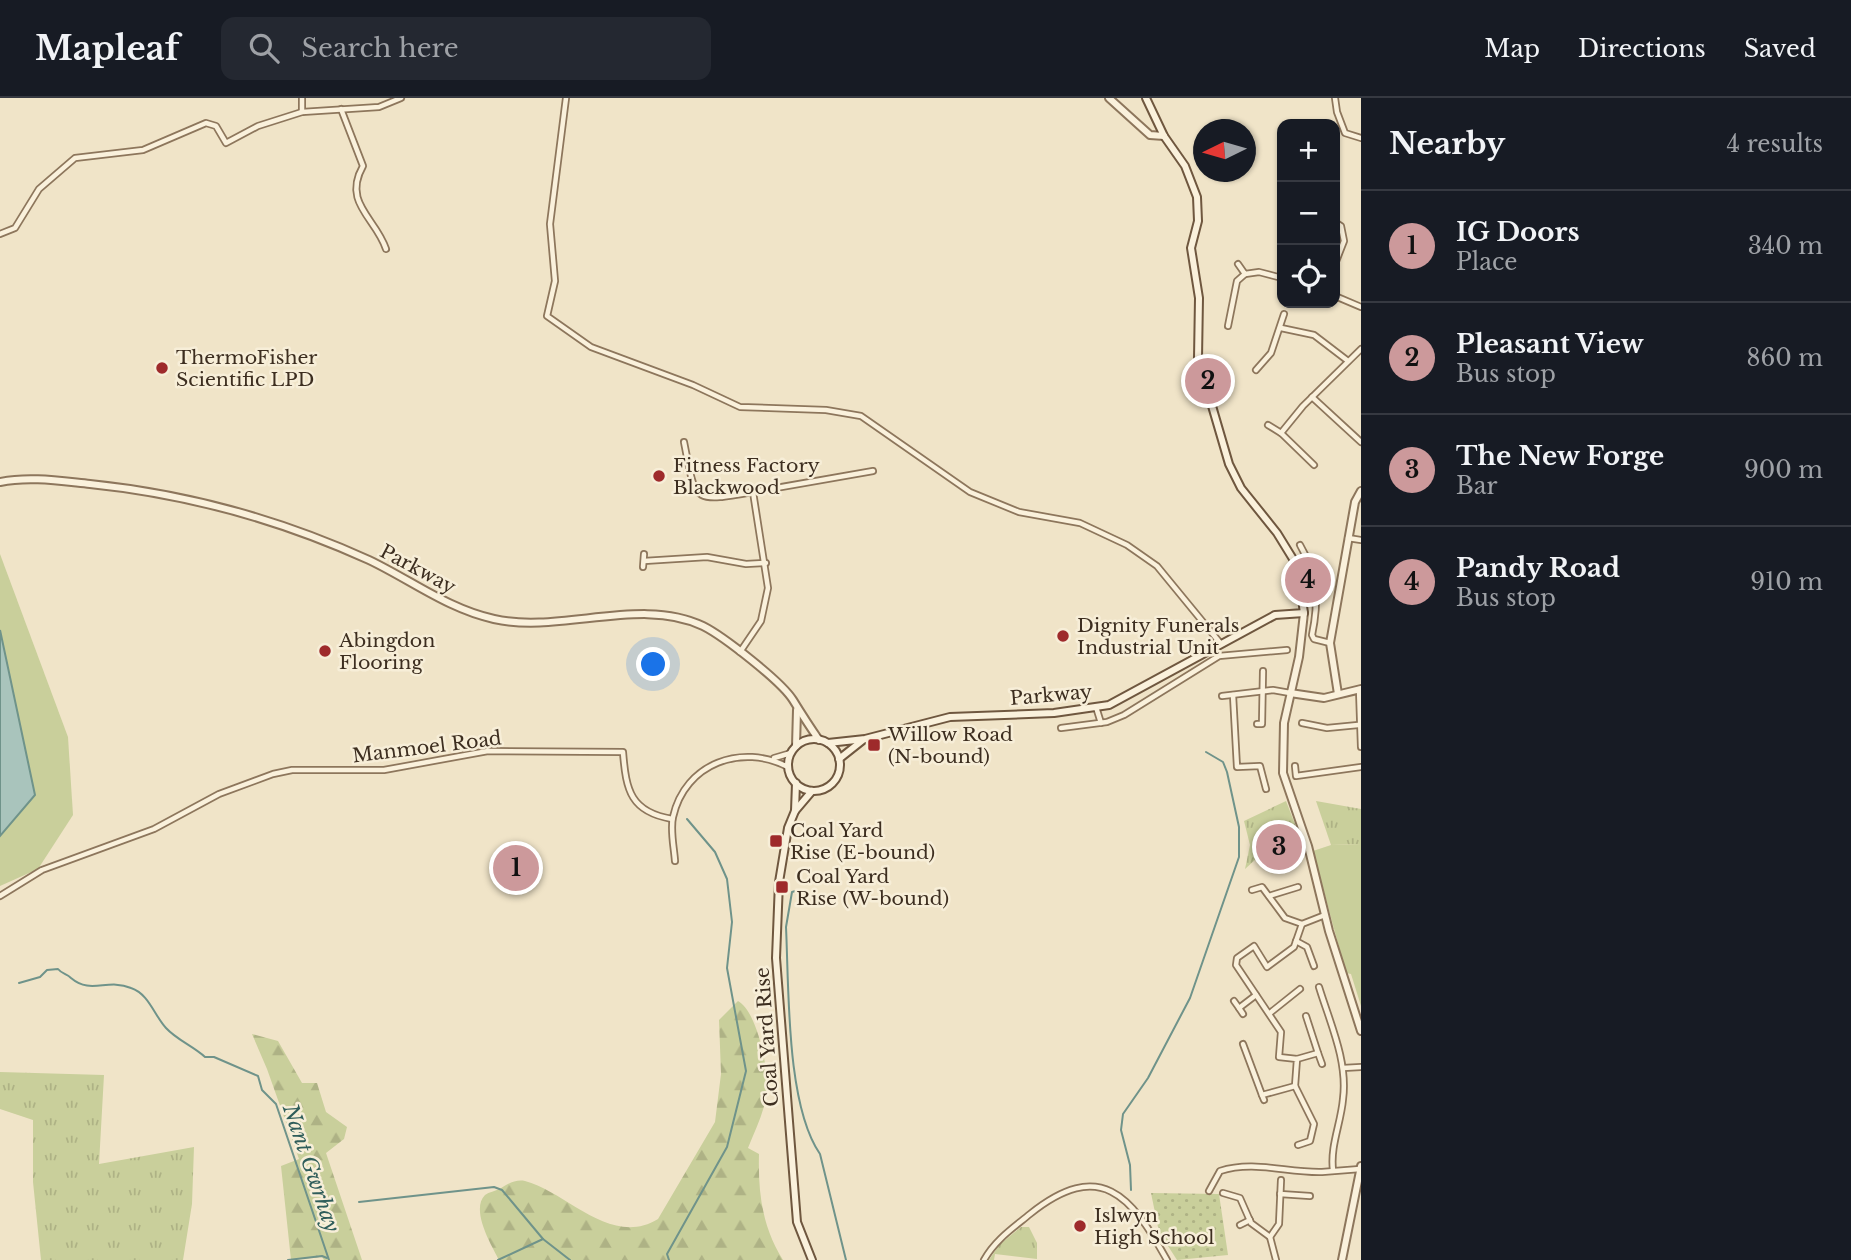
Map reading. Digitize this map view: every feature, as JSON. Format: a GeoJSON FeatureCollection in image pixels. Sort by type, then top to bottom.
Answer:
{"type":"FeatureCollection","features":[{"type":"Feature","properties":{"kind":"street"},"geometry":{"type":"LineString","coordinates":[[302,98],[302,112]]}},
{"type":"Feature","properties":{"kind":"street"},"geometry":{"type":"LineString","coordinates":[[0,234],[15,228],[38,189],[75,158],[142,150],[206,123],[216,126],[226,143],[232,142],[258,126],[302,112],[379,107],[401,98]]}},
{"type":"Feature","properties":{"kind":"street"},"geometry":{"type":"LineString","coordinates":[[566,98],[550,224],[555,281],[547,316],[591,347],[693,385],[740,407],[826,410],[861,416],[970,492],[1019,512],[1080,523],[1127,545],[1157,566],[1222,645]]}},
{"type":"Feature","properties":{"kind":"street"},"geometry":{"type":"LineString","coordinates":[[1109,98],[1150,135],[1164,136]]}},
{"type":"Feature","properties":{"kind":"street"},"geometry":{"type":"LineString","coordinates":[[1146,98],[1164,136],[1185,166],[1198,197],[1198,221],[1191,248],[1199,299],[1198,358],[1229,464],[1241,488],[1277,533],[1293,559],[1304,613],[1300,657],[1290,693],[1282,744],[1283,773],[1308,846],[1325,915],[1361,1031]]}},
{"type":"Feature","properties":{"kind":"street"},"geometry":{"type":"LineString","coordinates":[[1335,98],[1345,133],[1361,138]]}},
{"type":"Feature","properties":{"kind":"street"},"geometry":{"type":"LineString","coordinates":[[341,108],[363,166],[355,180],[355,187],[368,222],[386,249]]}},
{"type":"Feature","properties":{"kind":"street"},"geometry":{"type":"LineString","coordinates":[[1340,226],[1344,241],[1340,251]]}},
{"type":"Feature","properties":{"kind":"street"},"geometry":{"type":"LineString","coordinates":[[1238,264],[1245,274]]}},
{"type":"Feature","properties":{"kind":"street"},"geometry":{"type":"LineString","coordinates":[[1228,326],[1237,281],[1245,274],[1259,272],[1277,277]]}},
{"type":"Feature","properties":{"kind":"street"},"geometry":{"type":"LineString","coordinates":[[1340,298],[1361,307]]}},
{"type":"Feature","properties":{"kind":"street"},"geometry":{"type":"LineString","coordinates":[[1256,370],[1271,353],[1284,314]]}},
{"type":"Feature","properties":{"kind":"street"},"geometry":{"type":"LineString","coordinates":[[1281,328],[1314,335],[1348,361]]}},
{"type":"Feature","properties":{"kind":"street"},"geometry":{"type":"LineString","coordinates":[[1281,433],[1312,397],[1361,349]]}},
{"type":"Feature","properties":{"kind":"street"},"geometry":{"type":"LineString","coordinates":[[1312,397],[1361,442]]}},
{"type":"Feature","properties":{"kind":"street"},"geometry":{"type":"LineString","coordinates":[[1268,425],[1281,433],[1314,465]]}},
{"type":"Feature","properties":{"kind":"street"},"geometry":{"type":"LineString","coordinates":[[684,442],[693,485],[700,496],[710,499],[873,471]]}},
{"type":"Feature","properties":{"kind":"street","name":"Parkway"},"geometry":{"type":"LineString","coordinates":[[0,482],[28,479],[142,489],[225,506],[293,528],[371,561],[467,612],[525,625],[636,615],[682,619],[704,626],[772,678],[793,699],[819,740]]}},
{"type":"Feature","properties":{"kind":"street"},"geometry":{"type":"LineString","coordinates":[[1338,694],[1329,643],[1354,502],[1361,491]]}},
{"type":"Feature","properties":{"kind":"street"},"geometry":{"type":"LineString","coordinates":[[739,653],[764,612],[768,588],[753,492]]}},
{"type":"Feature","properties":{"kind":"street"},"geometry":{"type":"LineString","coordinates":[[1348,537],[1361,540]]}},
{"type":"Feature","properties":{"kind":"street"},"geometry":{"type":"LineString","coordinates":[[1300,545],[1316,579],[1318,602],[1312,635],[1314,639],[1329,643]]}},
{"type":"Feature","properties":{"kind":"street"},"geometry":{"type":"LineString","coordinates":[[643,567],[644,557],[707,557],[746,564],[766,563]]}},
{"type":"Feature","properties":{"kind":"street","name":"Parkway"},"geometry":{"type":"LineString","coordinates":[[828,743],[865,739],[950,718],[1054,713],[1109,705],[1275,615],[1304,613]]}},
{"type":"Feature","properties":{"kind":"street"},"geometry":{"type":"LineString","coordinates":[[1061,728],[1101,723],[1124,715],[1219,656],[1287,650]]}},
{"type":"Feature","properties":{"kind":"street"},"geometry":{"type":"LineString","coordinates":[[1257,724],[1262,724],[1263,671]]}},
{"type":"Feature","properties":{"kind":"street"},"geometry":{"type":"LineString","coordinates":[[1222,696],[1264,691],[1324,698],[1360,689],[1358,725],[1361,747]]}},
{"type":"Feature","properties":{"kind":"street"},"geometry":{"type":"LineString","coordinates":[[1233,695],[1237,767],[1261,765],[1266,789]]}},
{"type":"Feature","properties":{"kind":"street"},"geometry":{"type":"LineString","coordinates":[[1096,707],[1101,723]]}},
{"type":"Feature","properties":{"kind":"street"},"geometry":{"type":"LineString","coordinates":[[788,767],[794,749],[797,709]]}},
{"type":"Feature","properties":{"kind":"street"},"geometry":{"type":"LineString","coordinates":[[1302,723],[1327,728],[1358,725]]}},
{"type":"Feature","properties":{"kind":"street"},"geometry":{"type":"LineString","coordinates":[[773,759],[811,739],[828,743],[839,759]]}},
{"type":"Feature","properties":{"kind":"street"},"geometry":{"type":"LineString","coordinates":[[675,861],[673,819],[691,779],[710,766],[724,758],[751,756],[773,759],[788,767],[796,783],[812,791],[825,788],[835,780],[839,759],[865,739]]}},
{"type":"Feature","properties":{"kind":"street","name":"Manmoel Road"},"geometry":{"type":"LineString","coordinates":[[0,896],[42,870],[154,829],[240,785],[292,770],[384,770],[488,751],[623,752],[625,782],[633,799],[651,816],[673,819]]}},
{"type":"Feature","properties":{"kind":"street"},"geometry":{"type":"LineString","coordinates":[[1295,766],[1295,778],[1361,767]]}},
{"type":"Feature","properties":{"kind":"street","name":"Coal Yard Rise"},"geometry":{"type":"LineString","coordinates":[[795,811],[796,783]]}},
{"type":"Feature","properties":{"kind":"street","name":"Coal Yard Rise"},"geometry":{"type":"LineString","coordinates":[[812,791],[795,811],[788,828],[779,882],[776,958],[797,1222],[812,1260]]}},
{"type":"Feature","properties":{"kind":"street"},"geometry":{"type":"LineString","coordinates":[[1252,890],[1262,887],[1285,918],[1302,924],[1325,915]]}},
{"type":"Feature","properties":{"kind":"street"},"geometry":{"type":"LineString","coordinates":[[1268,896],[1298,887]]}},
{"type":"Feature","properties":{"kind":"street"},"geometry":{"type":"LineString","coordinates":[[1302,924],[1294,947],[1267,967],[1254,946],[1237,958],[1236,965],[1281,1032],[1279,1057],[1297,1059],[1318,1053]]}},
{"type":"Feature","properties":{"kind":"street"},"geometry":{"type":"LineString","coordinates":[[1297,941],[1307,947],[1314,966]]}},
{"type":"Feature","properties":{"kind":"street"},"geometry":{"type":"LineString","coordinates":[[1319,987],[1343,1068],[1343,1099],[1333,1170]]}},
{"type":"Feature","properties":{"kind":"street"},"geometry":{"type":"LineString","coordinates":[[1270,1013],[1300,989]]}},
{"type":"Feature","properties":{"kind":"street"},"geometry":{"type":"LineString","coordinates":[[1239,1008],[1256,995]]}},
{"type":"Feature","properties":{"kind":"street"},"geometry":{"type":"LineString","coordinates":[[1234,1002],[1242,1014]]}},
{"type":"Feature","properties":{"kind":"street"},"geometry":{"type":"LineString","coordinates":[[1306,1016],[1322,1064]]}},
{"type":"Feature","properties":{"kind":"street"},"geometry":{"type":"LineString","coordinates":[[1243,1044],[1263,1097],[1295,1086]]}},
{"type":"Feature","properties":{"kind":"street"},"geometry":{"type":"LineString","coordinates":[[1297,1059],[1295,1086],[1314,1124],[1310,1140],[1314,1148]]}},
{"type":"Feature","properties":{"kind":"street"},"geometry":{"type":"LineString","coordinates":[[1343,1068],[1361,1067]]}},
{"type":"Feature","properties":{"kind":"street"},"geometry":{"type":"LineString","coordinates":[[1298,1145],[1310,1140]]}},
{"type":"Feature","properties":{"kind":"street"},"geometry":{"type":"LineString","coordinates":[[1209,1191],[1220,1171],[1228,1168],[1254,1166],[1333,1170],[1361,1167],[1342,1260]]}},
{"type":"Feature","properties":{"kind":"street"},"geometry":{"type":"LineString","coordinates":[[1270,1237],[1279,1224],[1281,1180]]}},
{"type":"Feature","properties":{"kind":"street"},"geometry":{"type":"LineString","coordinates":[[984,1260],[1002,1237],[1051,1197],[1073,1188],[1089,1186],[1114,1192],[1132,1205],[1167,1260]]}},
{"type":"Feature","properties":{"kind":"street"},"geometry":{"type":"LineString","coordinates":[[1223,1193],[1240,1198],[1250,1220],[1270,1237],[1276,1260]]}},
{"type":"Feature","properties":{"kind":"street"},"geometry":{"type":"LineString","coordinates":[[1280,1194],[1310,1196]]}},
{"type":"Feature","properties":{"kind":"street"},"geometry":{"type":"LineString","coordinates":[[1240,1225],[1250,1220]]}},
{"type":"Feature","properties":{"kind":"green space"},"geometry":{"type":"Polygon","coordinates":[[[0,554],[68,737],[73,815],[38,869],[0,886],[0,554]]]}},
{"type":"Feature","properties":{"kind":"green space"},"geometry":{"type":"Polygon","coordinates":[[[1286,801],[1304,847],[1298,850],[1295,834],[1279,838],[1245,869],[1250,845],[1244,821],[1286,801]]]}},
{"type":"Feature","properties":{"kind":"green space"},"geometry":{"type":"Polygon","coordinates":[[[1316,801],[1361,809],[1361,844],[1331,845],[1316,801]]]}},
{"type":"Feature","properties":{"kind":"green space"},"geometry":{"type":"Polygon","coordinates":[[[1361,844],[1361,1006],[1351,974],[1346,973],[1313,851],[1331,845],[1361,844]]]}},
{"type":"Feature","properties":{"kind":"green space"},"geometry":{"type":"Polygon","coordinates":[[[738,1001],[751,1016],[764,1056],[766,1098],[748,1148],[759,1154],[763,1209],[770,1235],[783,1260],[499,1260],[484,1228],[481,1202],[485,1195],[515,1181],[525,1181],[541,1187],[606,1223],[623,1227],[641,1226],[658,1219],[715,1122],[721,1074],[719,1020],[738,1001]]]}},
{"type":"Feature","properties":{"kind":"green space"},"geometry":{"type":"Polygon","coordinates":[[[252,1034],[278,1041],[302,1083],[317,1083],[326,1112],[347,1127],[344,1139],[326,1153],[362,1260],[324,1260],[322,1257],[291,1260],[281,1166],[299,1159],[252,1034]]]}},
{"type":"Feature","properties":{"kind":"green space"},"geometry":{"type":"Polygon","coordinates":[[[0,1072],[104,1075],[99,1164],[194,1147],[192,1204],[183,1260],[41,1260],[33,1182],[33,1120],[0,1109],[0,1072]]]}},
{"type":"Feature","properties":{"kind":"green space"},"geometry":{"type":"Polygon","coordinates":[[[1151,1193],[1219,1194],[1228,1255],[1177,1260],[1159,1232],[1151,1193]]]}},
{"type":"Feature","properties":{"kind":"green space"},"geometry":{"type":"Polygon","coordinates":[[[1021,1227],[1029,1227],[1037,1243],[1037,1259],[995,1254],[994,1260],[989,1260],[999,1245],[1021,1227]]]}},
{"type":"Feature","properties":{"kind":"water"},"geometry":{"type":"Polygon","coordinates":[[[0,630],[35,795],[0,836],[0,630]]]}},
{"type":"Feature","properties":{"kind":"waterway"},"geometry":{"type":"LineString","coordinates":[[1131,1190],[1130,1165],[1121,1130],[1123,1114],[1148,1078],[1190,998],[1239,857],[1239,827],[1227,772],[1223,762],[1206,752]]}},
{"type":"Feature","properties":{"kind":"waterway"},"geometry":{"type":"LineString","coordinates":[[669,1260],[667,1254],[727,1147],[746,1071],[727,968],[732,922],[727,879],[715,852],[687,819]]}},
{"type":"Feature","properties":{"kind":"waterway"},"geometry":{"type":"LineString","coordinates":[[799,890],[792,892],[786,927],[789,1013],[795,1077],[809,1133],[820,1154],[846,1260]]}},
{"type":"Feature","properties":{"kind":"waterway","name":"Nant Gwrhay"},"geometry":{"type":"LineString","coordinates":[[19,983],[40,977],[47,970],[58,969],[85,985],[122,985],[131,988],[147,1000],[170,1032],[205,1057],[214,1057],[258,1076],[262,1090],[276,1104],[329,1260]]}},
{"type":"Feature","properties":{"kind":"waterway"},"geometry":{"type":"LineString","coordinates":[[359,1202],[494,1187],[502,1190],[543,1239]]}},
{"type":"Feature","properties":{"kind":"waterway"},"geometry":{"type":"LineString","coordinates":[[498,1260],[543,1239],[570,1260]]}},
{"type":"Feature","properties":{"kind":"waterway"},"geometry":{"type":"LineString","coordinates":[[288,1260],[322,1256],[327,1258]]}},
{"type":"Feature","properties":{"kind":"place","name":"ThermoFisher Scientific LPD"},"geometry":{"type":"Point","coordinates":[162,368]}},
{"type":"Feature","properties":{"kind":"place","name":"Pleasant View"},"geometry":{"type":"Point","coordinates":[1208,381]}},
{"type":"Feature","properties":{"kind":"place","name":"Fitness Factory Blackwood"},"geometry":{"type":"Point","coordinates":[659,476]}},
{"type":"Feature","properties":{"kind":"place","name":"Pandy Road"},"geometry":{"type":"Point","coordinates":[1308,580]}},
{"type":"Feature","properties":{"kind":"place","name":"Dignity Funerals Industrial Unit"},"geometry":{"type":"Point","coordinates":[1063,636]}},
{"type":"Feature","properties":{"kind":"place","name":"Abingdon Flooring"},"geometry":{"type":"Point","coordinates":[325,651]}},
{"type":"Feature","properties":{"kind":"place","name":"Willow Road (N-bound)"},"geometry":{"type":"Point","coordinates":[874,745]}},
{"type":"Feature","properties":{"kind":"place","name":"Coal Yard Rise (E-bound)"},"geometry":{"type":"Point","coordinates":[776,841]}},
{"type":"Feature","properties":{"kind":"place","name":"The New Forge"},"geometry":{"type":"Point","coordinates":[1279,847]}},
{"type":"Feature","properties":{"kind":"place","name":"IG Doors"},"geometry":{"type":"Point","coordinates":[516,868]}},
{"type":"Feature","properties":{"kind":"place","name":"Coal Yard Rise (W-bound)"},"geometry":{"type":"Point","coordinates":[782,887]}},
{"type":"Feature","properties":{"kind":"place","name":"Islwyn High School"},"geometry":{"type":"Point","coordinates":[1080,1226]}}]}
